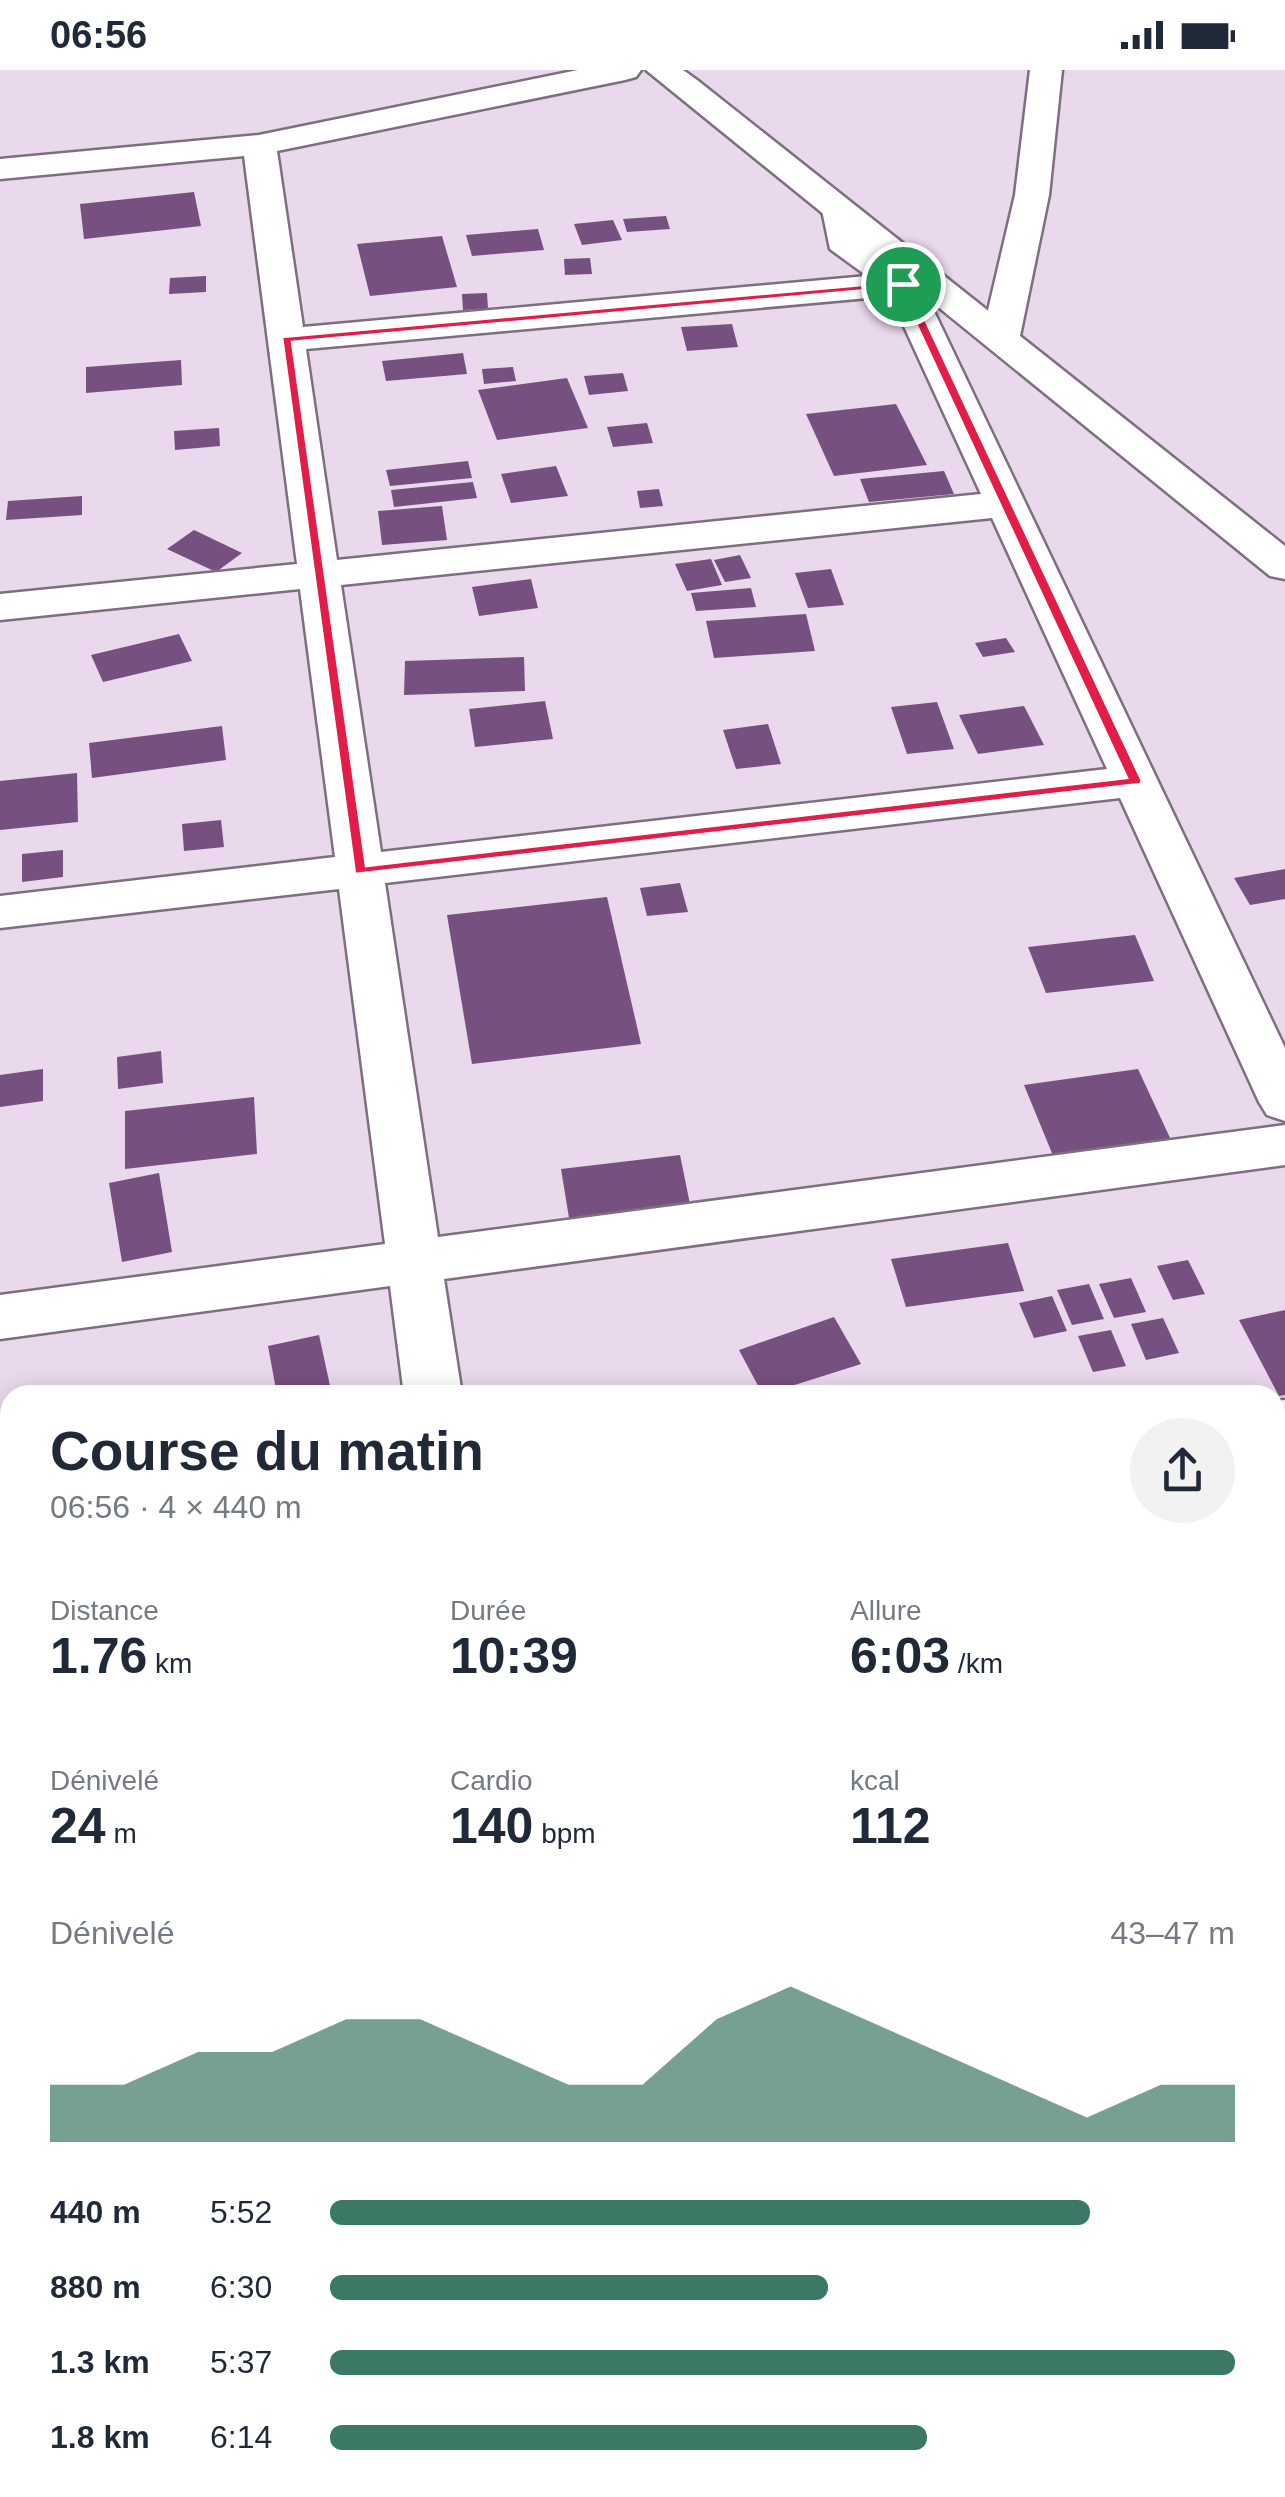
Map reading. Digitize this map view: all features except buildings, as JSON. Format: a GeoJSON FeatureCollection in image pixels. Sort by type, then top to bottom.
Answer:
{"type":"FeatureCollection","features":[{"type":"Feature","properties":{"kind":"street"},"geometry":{"type":"LineString","coordinates":[[0,169],[259,145],[624,70]]}},
{"type":"Feature","properties":{"kind":"street"},"geometry":{"type":"LineString","coordinates":[[662,70],[714,105],[1285,567]]}},
{"type":"Feature","properties":{"kind":"street"},"geometry":{"type":"LineString","coordinates":[[1001,336],[1032,195],[1046,70]]}},
{"type":"Feature","properties":{"kind":"street"},"geometry":{"type":"LineString","coordinates":[[259,145],[432,1385]]}},
{"type":"Feature","properties":{"kind":"street"},"geometry":{"type":"LineString","coordinates":[[840,210],[848,249],[903,284],[1285,1102]]}},
{"type":"Feature","properties":{"kind":"street"},"geometry":{"type":"LineString","coordinates":[[286,340],[903,284]]}},
{"type":"Feature","properties":{"kind":"street"},"geometry":{"type":"LineString","coordinates":[[0,607],[1006,504]]}},
{"type":"Feature","properties":{"kind":"street"},"geometry":{"type":"LineString","coordinates":[[0,912],[1135,781]]}},
{"type":"Feature","properties":{"kind":"street"},"geometry":{"type":"LineString","coordinates":[[0,1316],[1285,1145]]}},
{"type":"Feature","properties":{"kind":"route"},"geometry":{"type":"LineString","coordinates":[[903,284],[1135,781],[360,871],[286,340],[903,284]]}}]}
